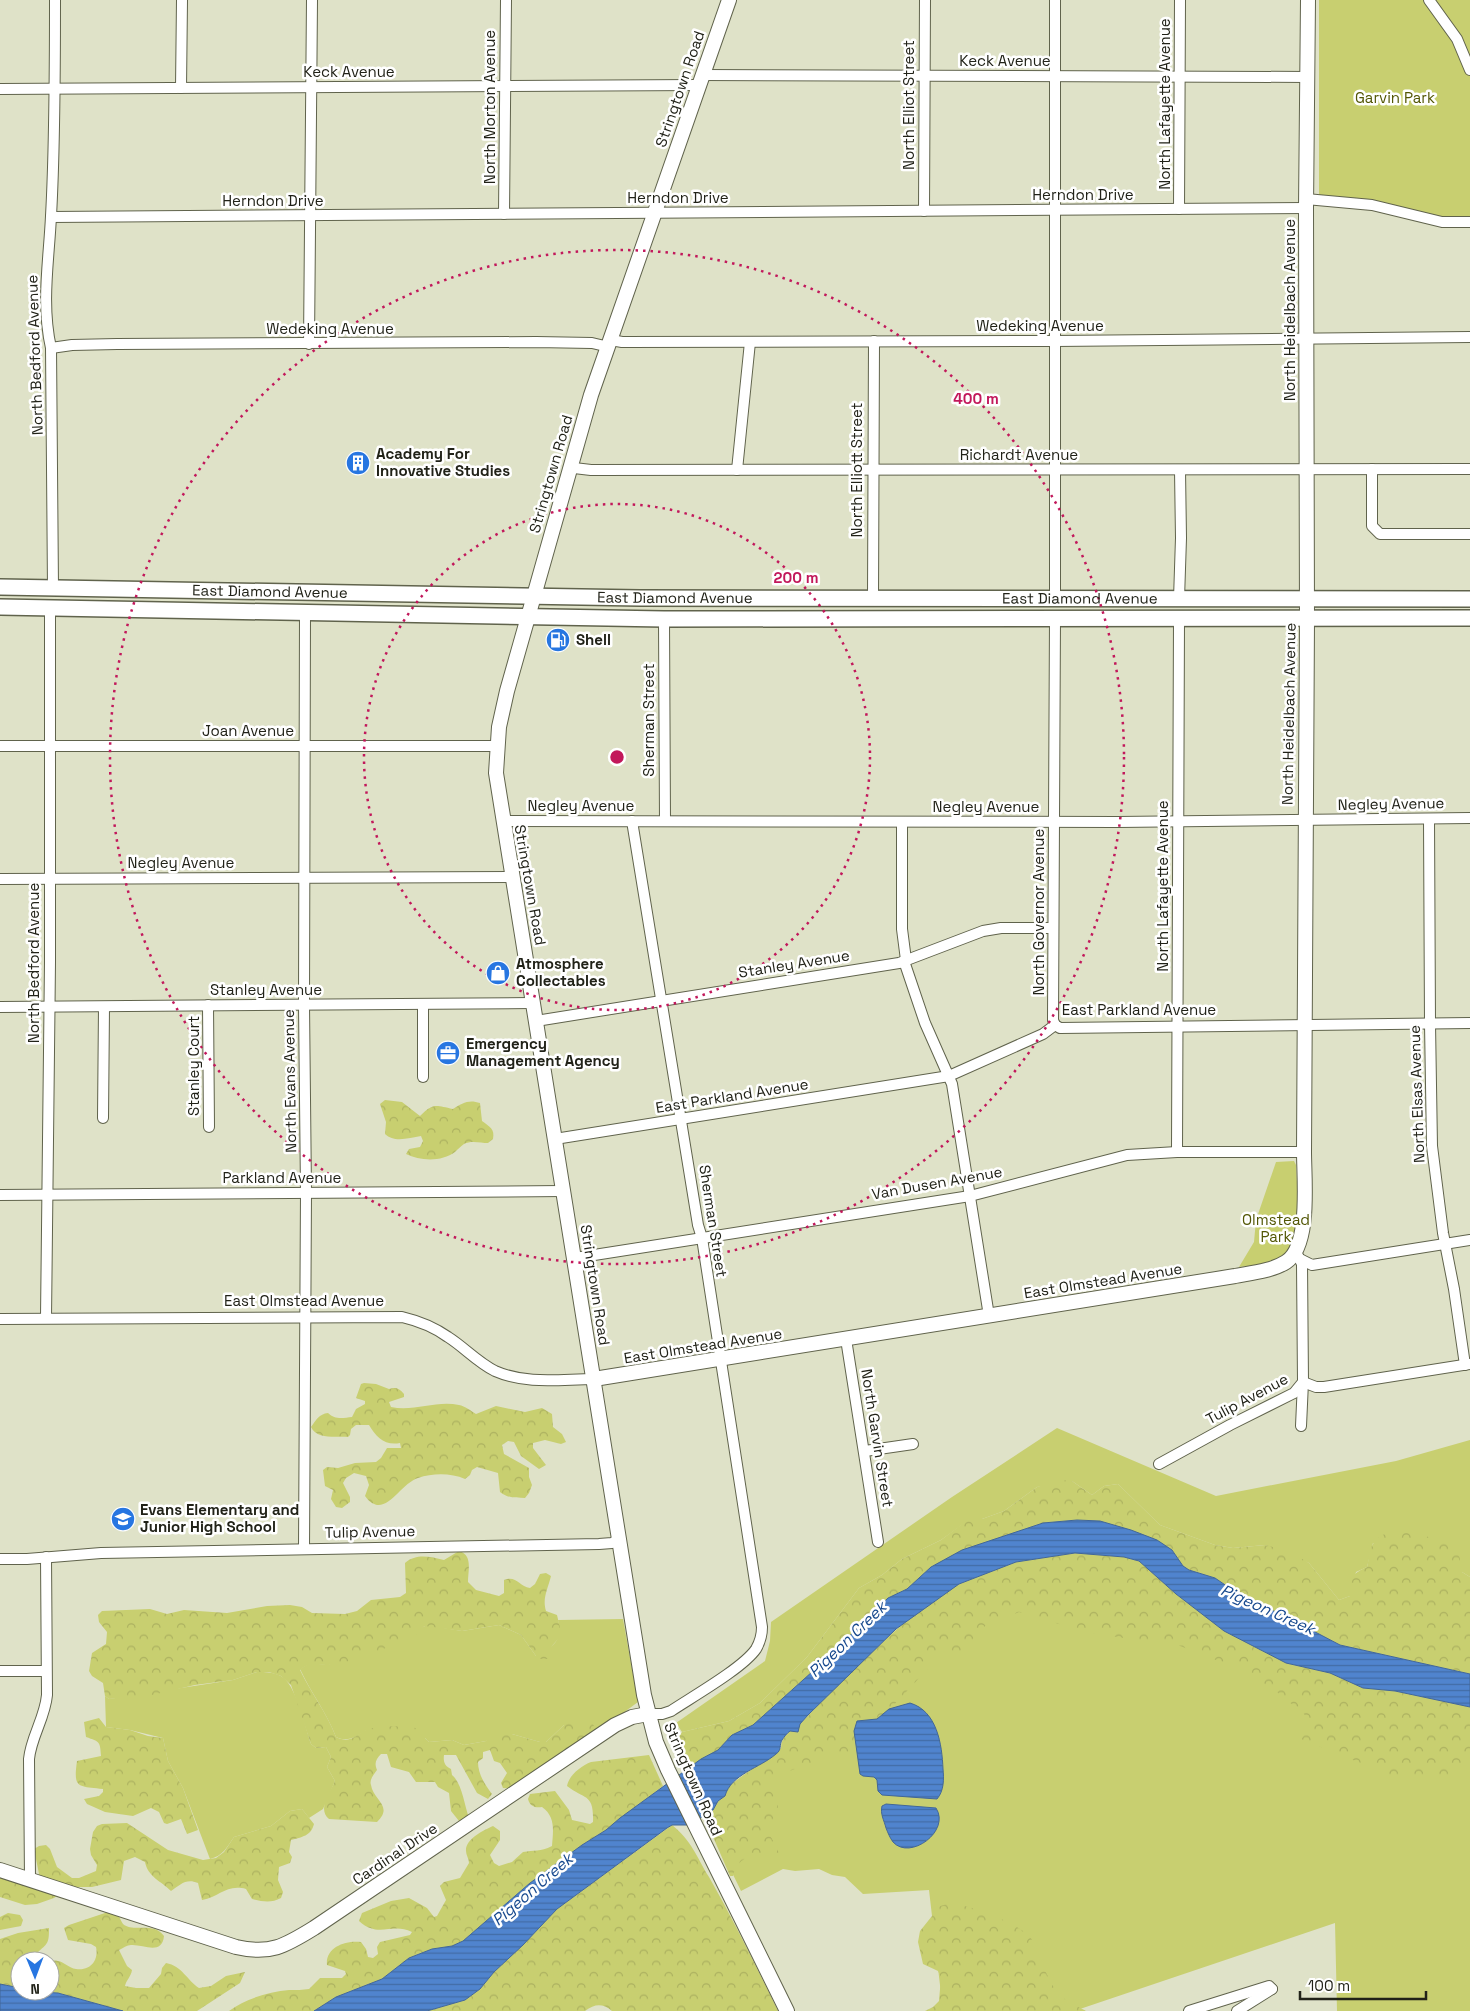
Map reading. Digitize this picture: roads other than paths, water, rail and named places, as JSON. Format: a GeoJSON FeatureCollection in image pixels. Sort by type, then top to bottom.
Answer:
{"type":"FeatureCollection","features":[{"type":"Feature","properties":{"kind":"main road","name":"East Diamond Avenue"},"geometry":{"type":"LineString","coordinates":[[0,587],[533,597],[1470,599]]}},
{"type":"Feature","properties":{"kind":"main road","name":"East Diamond Avenue"},"geometry":{"type":"LineString","coordinates":[[0,607],[664,619],[1470,618]]}},
{"type":"Feature","properties":{"kind":"street","name":"North Bedford Avenue"},"geometry":{"type":"LineString","coordinates":[[52,588],[52,348],[46,326],[47,262],[51,217],[56,0]]}},
{"type":"Feature","properties":{"kind":"street"},"geometry":{"type":"LineString","coordinates":[[181,88],[182,0]]}},
{"type":"Feature","properties":{"kind":"street"},"geometry":{"type":"LineString","coordinates":[[309,344],[312,0]]}},
{"type":"Feature","properties":{"kind":"street","name":"North Morton Avenue"},"geometry":{"type":"LineString","coordinates":[[504,214],[506,0]]}},
{"type":"Feature","properties":{"kind":"street","name":"Stringtown Road"},"geometry":{"type":"LineString","coordinates":[[729,0],[591,395],[507,691],[499,727],[496,773],[648,1714],[656,1742],[672,1778],[787,2011]]}},
{"type":"Feature","properties":{"kind":"street","name":"North Elliot Street"},"geometry":{"type":"LineString","coordinates":[[924,211],[925,0]]}},
{"type":"Feature","properties":{"kind":"street"},"geometry":{"type":"LineString","coordinates":[[1054,0],[1055,599]]}},
{"type":"Feature","properties":{"kind":"street","name":"North Lafayette Avenue"},"geometry":{"type":"LineString","coordinates":[[1179,209],[1180,0]]}},
{"type":"Feature","properties":{"kind":"street","name":"North Heidelbach Avenue"},"geometry":{"type":"LineString","coordinates":[[1301,1426],[1303,1382],[1302,1264],[1298,1256],[1303,1230],[1304,1152],[1308,0]]}},
{"type":"Feature","properties":{"kind":"street"},"geometry":{"type":"LineString","coordinates":[[1429,0],[1457,39],[1470,70]]}},
{"type":"Feature","properties":{"kind":"street","name":"Keck Avenue"},"geometry":{"type":"LineString","coordinates":[[0,89],[505,86],[924,76],[1308,78]]}},
{"type":"Feature","properties":{"kind":"street","name":"Herndon Drive"},"geometry":{"type":"LineString","coordinates":[[51,217],[1179,209],[1306,204],[1372,205],[1442,222],[1470,222]]}},
{"type":"Feature","properties":{"kind":"street","name":"Wedeking Avenue"},"geometry":{"type":"LineString","coordinates":[[52,348],[72,345],[117,344],[1470,338]]}},
{"type":"Feature","properties":{"kind":"street","name":"North Elliott Street"},"geometry":{"type":"LineString","coordinates":[[873,599],[874,341]]}},
{"type":"Feature","properties":{"kind":"street"},"geometry":{"type":"LineString","coordinates":[[737,470],[750,342]]}},
{"type":"Feature","properties":{"kind":"street","name":"Richardt Avenue"},"geometry":{"type":"LineString","coordinates":[[571,464],[574,468],[591,470],[1470,469]]}},
{"type":"Feature","properties":{"kind":"street"},"geometry":{"type":"LineString","coordinates":[[1372,469],[1372,526],[1380,534],[1470,534]]}},
{"type":"Feature","properties":{"kind":"street"},"geometry":{"type":"LineString","coordinates":[[1179,599],[1180,470]]}},
{"type":"Feature","properties":{"kind":"street","name":"North Bedford Avenue"},"geometry":{"type":"LineString","coordinates":[[46,1318],[50,608]]}},
{"type":"Feature","properties":{"kind":"street","name":"North Evans Avenue"},"geometry":{"type":"LineString","coordinates":[[304,1549],[306,1316],[304,1005],[305,613]]}},
{"type":"Feature","properties":{"kind":"street","name":"Sherman Street"},"geometry":{"type":"LineString","coordinates":[[664,619],[664,821]]}},
{"type":"Feature","properties":{"kind":"street","name":"North Governor Avenue"},"geometry":{"type":"LineString","coordinates":[[1055,619],[1053,928],[1053,1020],[1055,1025]]}},
{"type":"Feature","properties":{"kind":"street","name":"North Lafayette Avenue"},"geometry":{"type":"LineString","coordinates":[[1177,1152],[1179,619]]}},
{"type":"Feature","properties":{"kind":"street","name":"Joan Avenue"},"geometry":{"type":"LineString","coordinates":[[0,746],[497,746]]}},
{"type":"Feature","properties":{"kind":"street","name":"Negley Avenue"},"geometry":{"type":"LineString","coordinates":[[503,821],[1054,822],[1470,818]]}},
{"type":"Feature","properties":{"kind":"street","name":"North Elsas Avenue"},"geometry":{"type":"LineString","coordinates":[[1429,819],[1432,1146],[1446,1244],[1468,1365]]}},
{"type":"Feature","properties":{"kind":"street","name":"Sherman Street"},"geometry":{"type":"LineString","coordinates":[[632,821],[680,1119],[698,1226],[702,1238],[762,1627]]}},
{"type":"Feature","properties":{"kind":"street"},"geometry":{"type":"LineString","coordinates":[[902,822],[902,929],[905,960],[925,1023],[952,1084],[989,1316]]}},
{"type":"Feature","properties":{"kind":"street","name":"Negley Avenue"},"geometry":{"type":"LineString","coordinates":[[0,879],[512,877]]}},
{"type":"Feature","properties":{"kind":"street","name":"Stanley Avenue"},"geometry":{"type":"LineString","coordinates":[[536,1021],[905,960],[983,931],[1001,928],[1053,928]]}},
{"type":"Feature","properties":{"kind":"street","name":"Stanley Avenue"},"geometry":{"type":"LineString","coordinates":[[0,1007],[532,1003]]}},
{"type":"Feature","properties":{"kind":"street"},"geometry":{"type":"LineString","coordinates":[[423,1004],[423,1077]]}},
{"type":"Feature","properties":{"kind":"street","name":"Stanley Court"},"geometry":{"type":"LineString","coordinates":[[208,1005],[209,1127]]}},
{"type":"Feature","properties":{"kind":"street"},"geometry":{"type":"LineString","coordinates":[[103,1118],[104,1007]]}},
{"type":"Feature","properties":{"kind":"street","name":"East Parkland Avenue"},"geometry":{"type":"LineString","coordinates":[[555,1139],[949,1076],[1043,1034],[1055,1025],[1060,1028],[1178,1025],[1470,1023]]}},
{"type":"Feature","properties":{"kind":"street","name":"Van Dusen Avenue"},"geometry":{"type":"LineString","coordinates":[[574,1258],[970,1196],[1127,1155],[1177,1152],[1304,1152]]}},
{"type":"Feature","properties":{"kind":"street","name":"Parkland Avenue"},"geometry":{"type":"LineString","coordinates":[[0,1195],[564,1191]]}},
{"type":"Feature","properties":{"kind":"street"},"geometry":{"type":"LineString","coordinates":[[1298,1256],[1312,1265],[1470,1240]]}},
{"type":"Feature","properties":{"kind":"street","name":"East Olmstead Avenue"},"geometry":{"type":"LineString","coordinates":[[0,1319],[404,1317],[432,1327],[449,1337],[476,1359],[494,1370],[505,1374],[518,1378],[547,1381],[594,1379],[1254,1273],[1285,1263],[1298,1256]]}},
{"type":"Feature","properties":{"kind":"street","name":"North Garvin Street"},"geometry":{"type":"LineString","coordinates":[[846,1339],[878,1542]]}},
{"type":"Feature","properties":{"kind":"street","name":"Tulip Avenue"},"geometry":{"type":"LineString","coordinates":[[1159,1464],[1294,1393],[1303,1382],[1316,1387],[1324,1387],[1468,1365]]}},
{"type":"Feature","properties":{"kind":"street"},"geometry":{"type":"LineString","coordinates":[[865,1451],[913,1444]]}},
{"type":"Feature","properties":{"kind":"street","name":"Tulip Avenue"},"geometry":{"type":"LineString","coordinates":[[0,1559],[101,1553],[600,1544],[612,1543],[620,1539]]}},
{"type":"Feature","properties":{"kind":"street"},"geometry":{"type":"LineString","coordinates":[[30,1879],[29,1759],[30,1750],[46,1705],[46,1557]]}},
{"type":"Feature","properties":{"kind":"street","name":"Cardinal Drive"},"geometry":{"type":"LineString","coordinates":[[0,1870],[236,1947],[258,1951],[273,1950],[295,1940],[314,1928],[608,1729],[632,1717],[662,1714],[671,1711],[745,1660],[756,1648],[762,1637],[762,1627]]}},
{"type":"Feature","properties":{"kind":"street"},"geometry":{"type":"LineString","coordinates":[[0,1671],[46,1671]]}},
{"type":"Feature","properties":{"kind":"street"},"geometry":{"type":"LineString","coordinates":[[1189,2011],[1262,1987],[1269,1986],[1272,1989],[1237,2011]]}},
{"type":"Feature","properties":{"kind":"water","name":"Pigeon Creek"},"geometry":{"type":"Polygon","coordinates":[[[1077,1520],[1100,1521],[1157,1540],[1172,1550],[1183,1566],[1189,1570],[1215,1578],[1256,1606],[1277,1612],[1340,1645],[1470,1674],[1470,1707],[1395,1691],[1363,1688],[1330,1673],[1286,1663],[1224,1631],[1176,1594],[1139,1561],[1124,1557],[1075,1553],[1016,1562],[959,1584],[896,1629],[808,1715],[800,1724],[798,1732],[790,1731],[787,1734],[782,1740],[778,1752],[733,1782],[725,1796],[718,1801],[713,1810],[688,1825],[672,1825],[667,1828],[557,1909],[494,1972],[480,1989],[465,2000],[427,2011],[314,2011],[336,1997],[382,1979],[409,1958],[432,1949],[452,1946],[463,1941],[530,1883],[606,1830],[701,1759],[718,1750],[732,1735],[753,1725],[823,1662],[888,1598],[907,1589],[931,1567],[962,1550],[1043,1523],[1077,1520]]]}},
{"type":"Feature","properties":{"kind":"water"},"geometry":{"type":"Polygon","coordinates":[[[910,1703],[926,1713],[932,1721],[939,1739],[943,1781],[941,1792],[937,1799],[882,1795],[878,1791],[877,1780],[874,1777],[860,1774],[854,1731],[857,1721],[877,1719],[889,1709],[910,1703]]]}},
{"type":"Feature","properties":{"kind":"water"},"geometry":{"type":"Polygon","coordinates":[[[886,1804],[936,1808],[939,1817],[938,1826],[926,1841],[918,1846],[900,1847],[893,1842],[886,1828],[882,1806],[886,1804]]]}},
{"type":"Feature","properties":{"kind":"water"},"geometry":{"type":"Polygon","coordinates":[[[0,1984],[10,1986],[10,2001],[60,2001],[60,1994],[123,2011],[0,2011],[0,1984]]]}},
{"type":"Feature","properties":{"kind":"place","name":"Academy For Innovative Studies"},"geometry":{"type":"Point","coordinates":[358,463]}},
{"type":"Feature","properties":{"kind":"place","name":"Shell"},"geometry":{"type":"Point","coordinates":[558,640]}},
{"type":"Feature","properties":{"kind":"place","name":"Atmosphere Collectables"},"geometry":{"type":"Point","coordinates":[498,973]}},
{"type":"Feature","properties":{"kind":"place","name":"Emergency Management Agency"},"geometry":{"type":"Point","coordinates":[448,1053]}},
{"type":"Feature","properties":{"kind":"place","name":"Evans Elementary and Junior High School"},"geometry":{"type":"Point","coordinates":[123,1519]}},
{"type":"Feature","properties":{"kind":"park label","name":"Garvin Park"},"geometry":{"type":"Point","coordinates":[1395,98]}},
{"type":"Feature","properties":{"kind":"park label","name":"Olmstead Park"},"geometry":{"type":"Point","coordinates":[1276,1228]}}]}
